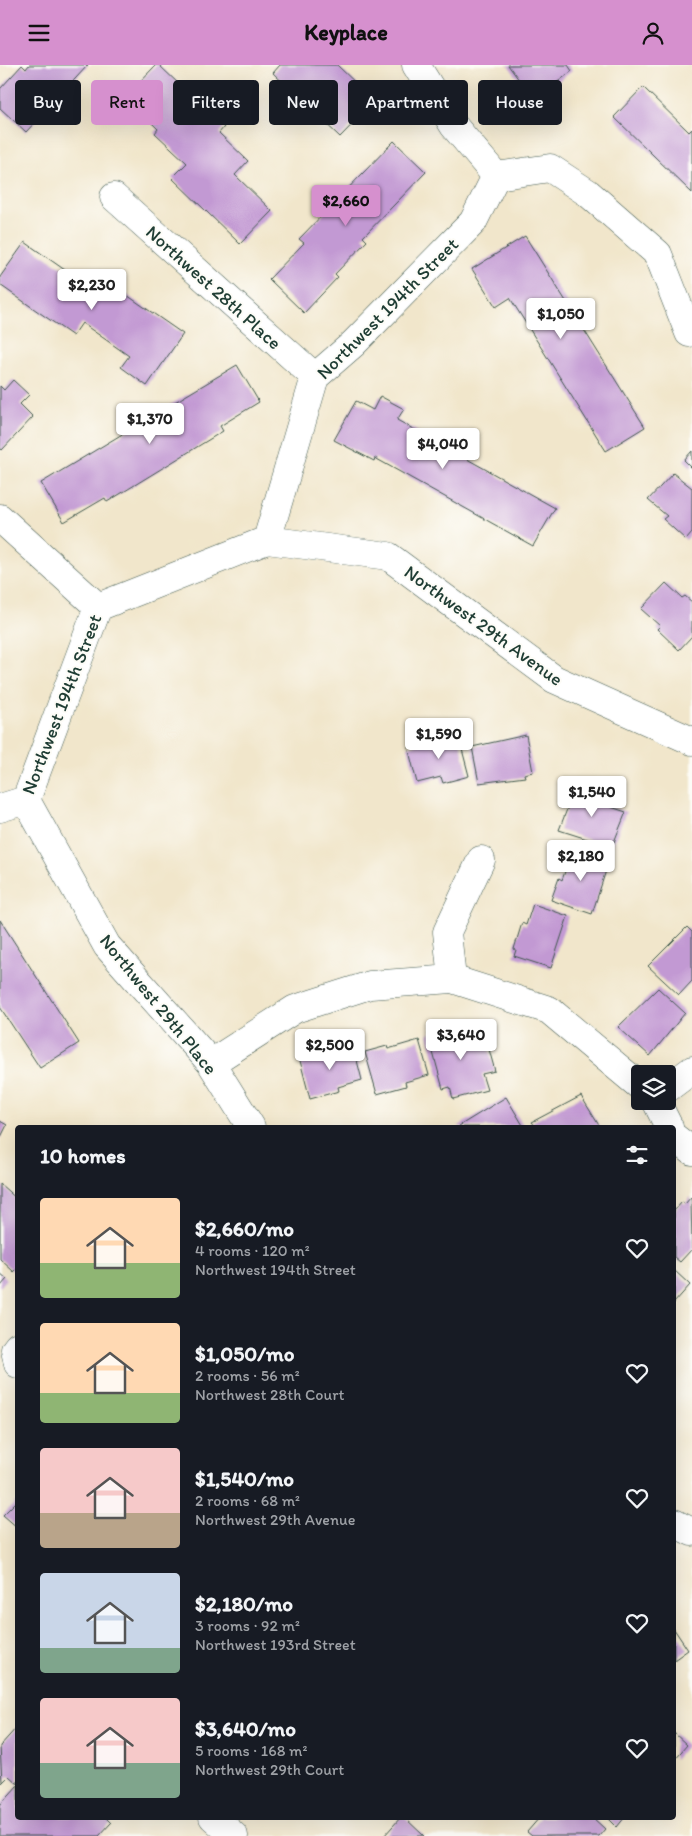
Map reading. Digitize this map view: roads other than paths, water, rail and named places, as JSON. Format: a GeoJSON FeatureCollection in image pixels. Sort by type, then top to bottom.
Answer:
{"type":"FeatureCollection","features":[{"type":"Feature","properties":{"kind":"street"},"geometry":{"type":"LineString","coordinates":[[416,65],[454,126],[496,176],[550,168],[588,193],[658,254],[689,333]]}},
{"type":"Feature","properties":{"kind":"street","name":"Northwest 194th Street"},"geometry":{"type":"LineString","coordinates":[[0,808],[26,800],[98,607],[267,540],[314,377],[353,344],[474,222],[496,176]]}},
{"type":"Feature","properties":{"kind":"street","name":"Northwest 28th Place"},"geometry":{"type":"LineString","coordinates":[[114,197],[314,377]]}},
{"type":"Feature","properties":{"kind":"street"},"geometry":{"type":"LineString","coordinates":[[0,518],[98,607]]}},
{"type":"Feature","properties":{"kind":"street","name":"Northwest 29th Avenue"},"geometry":{"type":"LineString","coordinates":[[267,540],[388,556],[554,679],[692,741]]}},
{"type":"Feature","properties":{"kind":"street","name":"Northwest 29th Place"},"geometry":{"type":"LineString","coordinates":[[26,800],[107,946],[211,1063],[250,1125]]}},
{"type":"Feature","properties":{"kind":"street"},"geometry":{"type":"LineString","coordinates":[[452,979],[447,932],[481,860]]}},
{"type":"Feature","properties":{"kind":"street"},"geometry":{"type":"LineString","coordinates":[[211,1063],[296,1009],[370,985],[452,979],[549,1010],[631,1078]]}},
{"type":"Feature","properties":{"kind":"street"},"geometry":{"type":"LineString","coordinates":[[676,1082],[692,1070]]}},
{"type":"Feature","properties":{"kind":"street"},"geometry":{"type":"LineString","coordinates":[[661,1110],[669,1125]]}},
{"type":"Feature","properties":{"kind":"street"},"geometry":{"type":"LineString","coordinates":[[676,1524],[692,1532]]}},
{"type":"Feature","properties":{"kind":"street"},"geometry":{"type":"LineString","coordinates":[[216,1820],[234,1836]]}}]}
